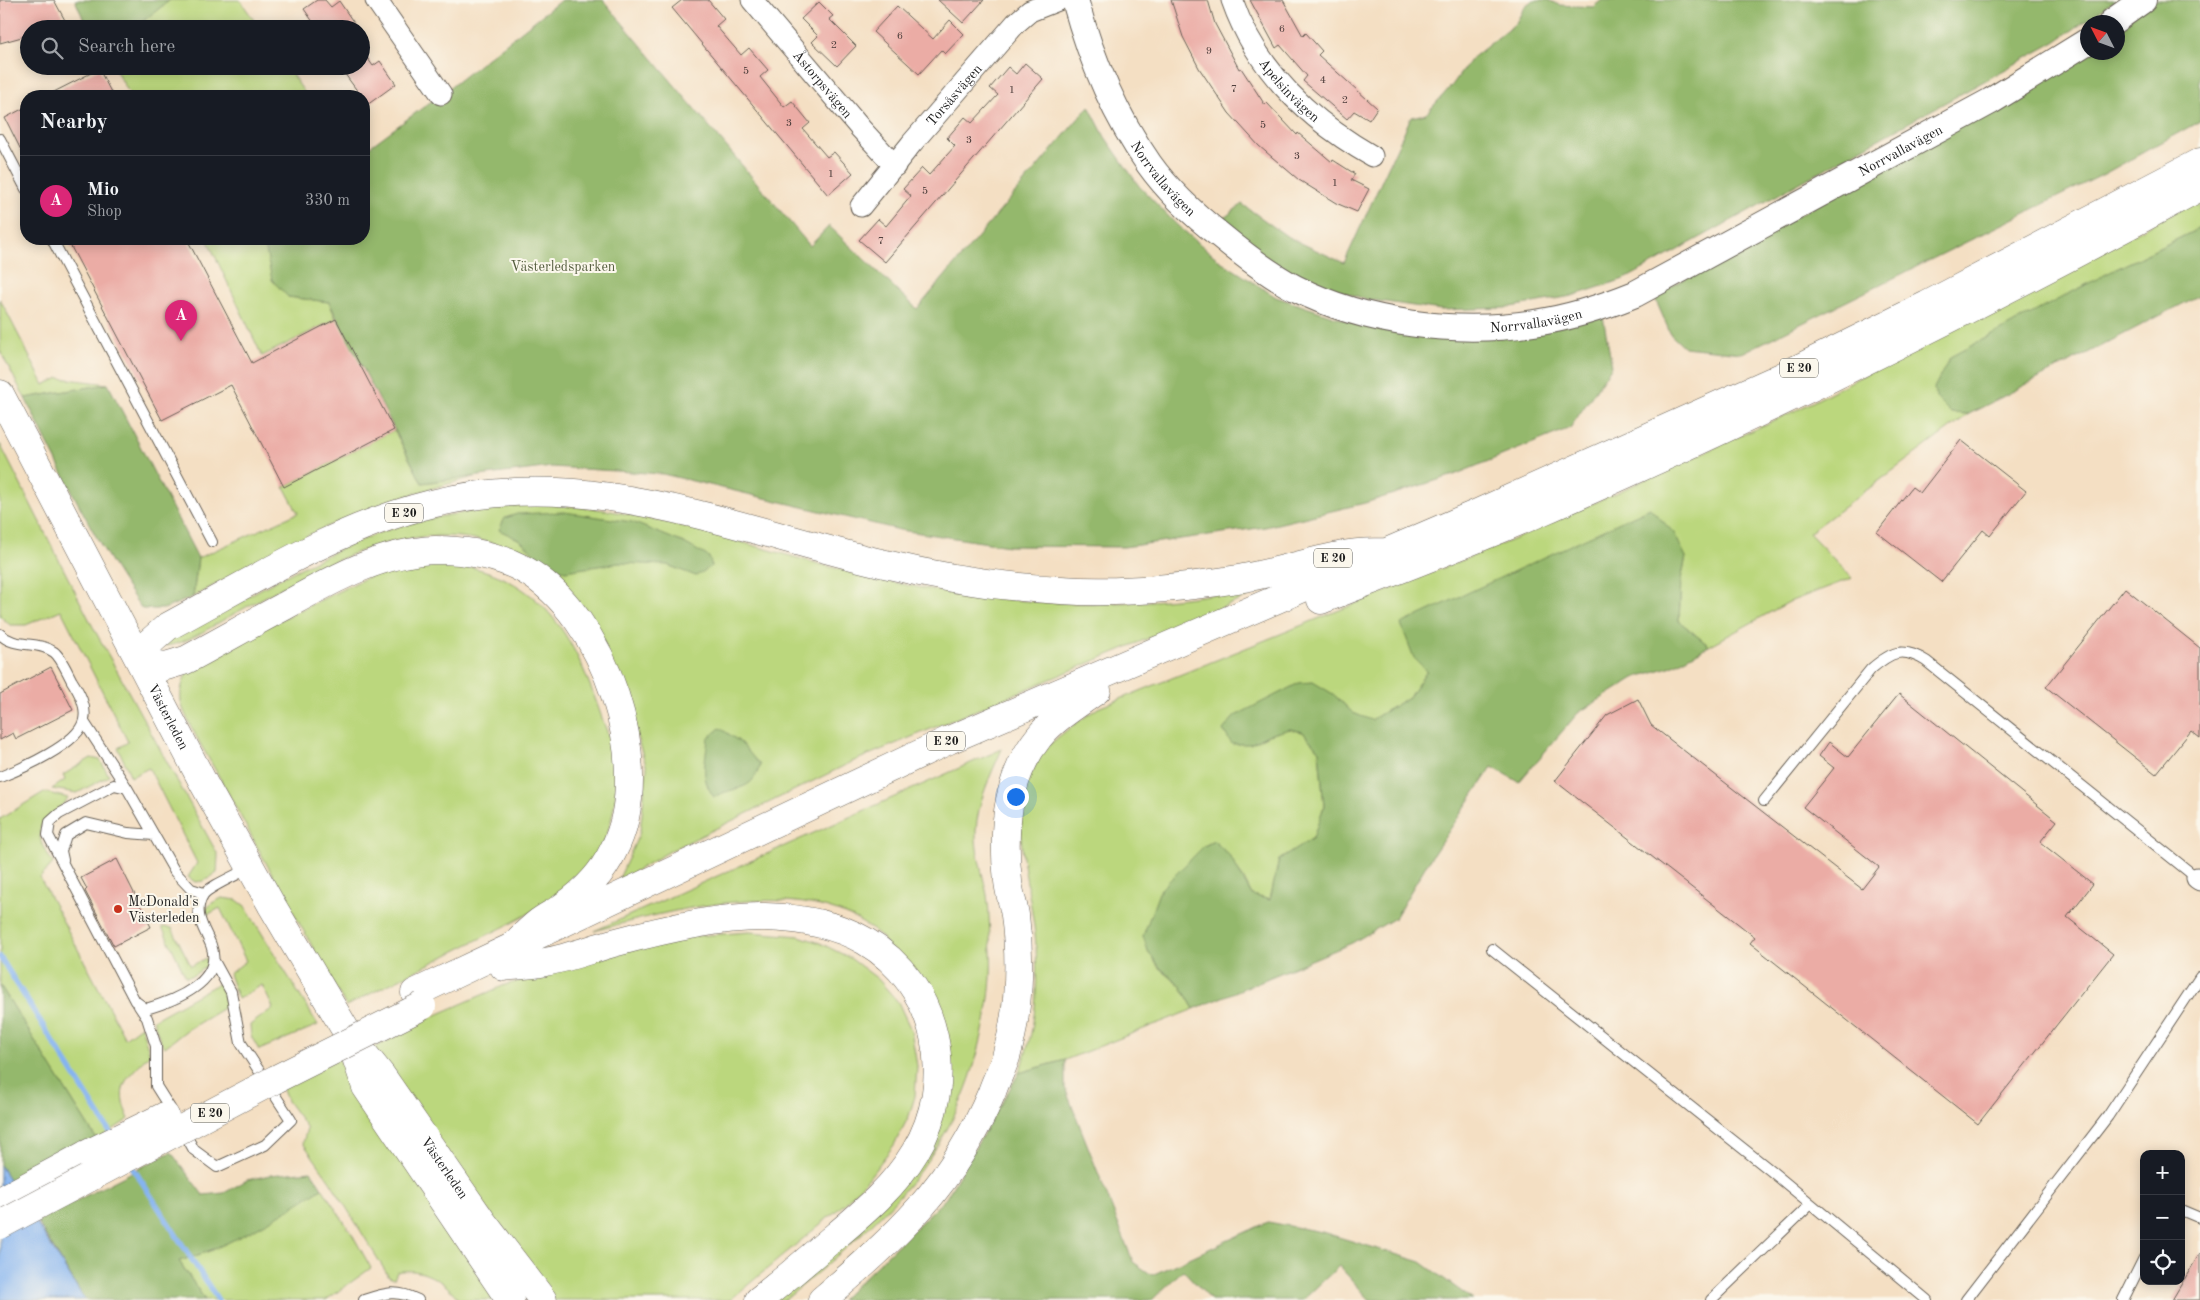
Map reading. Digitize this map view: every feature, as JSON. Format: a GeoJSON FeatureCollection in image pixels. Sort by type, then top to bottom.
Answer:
{"type":"FeatureCollection","features":[{"type":"Feature","properties":{"kind":"main road","name":"E 20"},"geometry":{"type":"LineString","coordinates":[[508,957],[949,740],[1607,457],[1779,378],[1927,305],[2200,162]]}},
{"type":"Feature","properties":{"kind":"main road","name":"E 20"},"geometry":{"type":"LineString","coordinates":[[0,1201],[87,1154],[508,957],[1097,690],[1529,516],[1663,457],[1879,353],[2200,187]]}},
{"type":"Feature","properties":{"kind":"main road","name":"Västerleden"},"geometry":{"type":"LineString","coordinates":[[0,394],[204,784],[348,1034],[380,1075],[482,1221],[543,1300]]}},
{"type":"Feature","properties":{"kind":"main road","name":"E 20"},"geometry":{"type":"LineString","coordinates":[[508,957],[540,921],[563,907],[585,889],[601,872],[620,835],[629,803],[629,755],[618,708],[604,670],[585,630],[566,606],[547,587],[523,570],[492,557],[463,551],[433,550],[406,554],[365,566],[330,581],[186,660],[166,666],[142,663],[150,642],[167,628],[303,555],[374,523],[429,504],[478,494],[534,490],[616,496],[684,510],[885,564],[978,582],[1063,590],[1116,590],[1238,579],[1351,554],[1388,552]]}},
{"type":"Feature","properties":{"kind":"main road","name":"E 20"},"geometry":{"type":"LineString","coordinates":[[822,1300],[875,1255],[913,1217],[958,1160],[984,1110],[1006,1057],[1014,1016],[1018,969],[1015,915],[1008,882],[1006,833],[1012,791],[1018,771],[1039,737],[1056,720],[1097,690]]}},
{"type":"Feature","properties":{"kind":"main road","name":"E 20"},"geometry":{"type":"LineString","coordinates":[[508,957],[545,962],[614,942],[693,924],[763,917],[823,924],[865,941],[890,960],[907,977],[919,994],[930,1017],[938,1051],[938,1083],[927,1126],[916,1151],[894,1182],[867,1210],[759,1300]]}},
{"type":"Feature","properties":{"kind":"main road","name":"E 20"},"geometry":{"type":"LineString","coordinates":[[0,1226],[419,999]]}},
{"type":"Feature","properties":{"kind":"main road","name":"Västerleden"},"geometry":{"type":"LineString","coordinates":[[348,1034],[366,1087],[510,1300]]}},
{"type":"Feature","properties":{"kind":"street"},"geometry":{"type":"LineString","coordinates":[[376,0],[441,94]]}},
{"type":"Feature","properties":{"kind":"street","name":"Åstorpsvägen"},"geometry":{"type":"LineString","coordinates":[[752,0],[861,129],[895,166]]}},
{"type":"Feature","properties":{"kind":"street","name":"Torsåsvägen"},"geometry":{"type":"LineString","coordinates":[[861,206],[895,166],[912,142],[1016,23],[1030,11],[1058,0]]}},
{"type":"Feature","properties":{"kind":"street","name":"Norrvallavägen"},"geometry":{"type":"LineString","coordinates":[[1075,0],[1101,80],[1118,112],[1150,165],[1192,213],[1260,267],[1295,288],[1341,306],[1391,319],[1441,326],[1489,327],[1534,323],[1576,314],[1636,294],[1991,101],[2080,46]]}},
{"type":"Feature","properties":{"kind":"street","name":"Apelsinvägen"},"geometry":{"type":"LineString","coordinates":[[1232,0],[1244,30],[1266,66],[1282,86],[1326,125],[1372,156]]}},
{"type":"Feature","properties":{"kind":"street"},"geometry":{"type":"LineString","coordinates":[[2122,15],[2143,0]]}},
{"type":"Feature","properties":{"kind":"lane"},"geometry":{"type":"LineString","coordinates":[[0,139],[20,177]]}},
{"type":"Feature","properties":{"kind":"lane"},"geometry":{"type":"LineString","coordinates":[[55,245],[212,542]]}},
{"type":"Feature","properties":{"kind":"lane"},"geometry":{"type":"LineString","coordinates":[[0,634],[20,644],[37,644],[55,652],[77,688],[84,707],[84,722],[127,788],[174,872],[191,889],[204,893]]}},
{"type":"Feature","properties":{"kind":"lane"},"geometry":{"type":"LineString","coordinates":[[1764,801],[1871,669],[1888,655],[1909,653],[1926,660],[2198,879]]}},
{"type":"Feature","properties":{"kind":"lane"},"geometry":{"type":"LineString","coordinates":[[0,777],[57,748],[72,738],[84,722]]}},
{"type":"Feature","properties":{"kind":"lane"},"geometry":{"type":"LineString","coordinates":[[127,788],[114,786],[75,805],[50,822],[48,835],[135,1001],[146,1018],[156,1046],[156,1086],[194,1150],[217,1167],[265,1145],[291,1120],[241,1043],[231,992],[214,961],[212,946],[200,922],[198,907],[204,893],[251,868]]}},
{"type":"Feature","properties":{"kind":"lane"},"geometry":{"type":"LineString","coordinates":[[65,870],[61,851],[66,835],[86,822],[128,833],[154,835]]}},
{"type":"Feature","properties":{"kind":"lane"},"geometry":{"type":"LineString","coordinates":[[1492,948],[1811,1204],[1927,1300]]}},
{"type":"Feature","properties":{"kind":"lane"},"geometry":{"type":"LineString","coordinates":[[135,1001],[146,1010],[183,994],[201,984],[214,961]]}},
{"type":"Feature","properties":{"kind":"lane"},"geometry":{"type":"LineString","coordinates":[[1966,1300],[2108,1116],[2200,977]]}},
{"type":"Feature","properties":{"kind":"lane"},"geometry":{"type":"LineString","coordinates":[[1711,1300],[1811,1204]]}},
{"type":"Feature","properties":{"kind":"lane"},"geometry":{"type":"LineString","coordinates":[[2185,1212],[2200,1218]]}},
{"type":"Feature","properties":{"kind":"lane"},"geometry":{"type":"LineString","coordinates":[[2124,1300],[2140,1266]]}},
{"type":"Feature","properties":{"kind":"lane"},"geometry":{"type":"LineString","coordinates":[[364,1300],[386,1292],[407,1295],[418,1300]]}},
{"type":"Feature","properties":{"kind":"green space"},"geometry":{"type":"Polygon","coordinates":[[[75,0],[170,0],[144,20],[84,20],[75,0]]]}},
{"type":"Feature","properties":{"kind":"green space"},"geometry":{"type":"Polygon","coordinates":[[[170,0],[240,0],[254,20],[144,20],[170,0]]]}},
{"type":"Feature","properties":{"kind":"green space","name":"Västerledsparken"},"geometry":{"type":"Polygon","coordinates":[[[561,0],[603,0],[810,246],[829,226],[917,309],[1089,106],[1105,137],[1139,186],[1177,225],[1219,260],[1276,297],[1360,325],[1603,317],[1612,366],[1570,428],[1454,475],[1365,503],[1265,527],[1124,547],[1009,546],[900,530],[663,474],[552,467],[422,483],[329,302],[288,297],[272,280],[265,245],[370,245],[370,147],[452,86],[561,0]]]}},
{"type":"Feature","properties":{"kind":"green space"},"geometry":{"type":"Polygon","coordinates":[[[1533,0],[1548,0],[1559,5],[1593,7],[1602,0],[2116,0],[2094,15],[2080,15],[2080,25],[2055,42],[1627,278],[1572,296],[1505,308],[1441,310],[1365,299],[1301,278],[1259,254],[1219,222],[1242,204],[1288,237],[1344,263],[1411,117],[1426,114],[1453,84],[1470,60],[1516,23],[1525,6],[1533,0]]]}},
{"type":"Feature","properties":{"kind":"green space"},"geometry":{"type":"Polygon","coordinates":[[[2153,0],[2200,0],[2200,121],[2104,174],[1742,353],[1684,347],[1671,335],[1654,296],[2080,56],[2080,60],[2125,60],[2125,22],[2153,0]]]}},
{"type":"Feature","properties":{"kind":"green space"},"geometry":{"type":"Polygon","coordinates":[[[118,75],[292,75],[303,90],[127,90],[118,75]]]}},
{"type":"Feature","properties":{"kind":"green space"},"geometry":{"type":"Polygon","coordinates":[[[2200,199],[2200,228],[2106,274],[1951,413],[1969,414],[1809,533],[1852,578],[1789,602],[1709,646],[1679,621],[1681,579],[1686,557],[1414,658],[1428,671],[1409,697],[1370,721],[1353,713],[1333,694],[1250,744],[1268,735],[1289,729],[1303,732],[1319,751],[1324,806],[1313,839],[1279,860],[1270,900],[1252,895],[1243,877],[1214,841],[1204,846],[1148,951],[1159,968],[1180,985],[1194,1009],[1065,1060],[1019,1073],[1032,1028],[1037,974],[1036,946],[1022,850],[1021,826],[1023,803],[1029,780],[1040,757],[1058,737],[1075,724],[1098,708],[1522,536],[1799,409],[2200,199]]]}},
{"type":"Feature","properties":{"kind":"green space"},"geometry":{"type":"Polygon","coordinates":[[[2200,228],[2200,295],[1969,414],[1951,413],[1936,398],[1934,388],[1950,357],[2106,274],[2200,228]]]}},
{"type":"Feature","properties":{"kind":"green space"},"geometry":{"type":"Polygon","coordinates":[[[210,245],[266,245],[288,297],[329,302],[336,319],[262,356],[210,245]]]}},
{"type":"Feature","properties":{"kind":"green space"},"geometry":{"type":"Polygon","coordinates":[[[0,299],[44,385],[59,378],[108,384],[25,398],[0,351],[0,299]]]}},
{"type":"Feature","properties":{"kind":"green space"},"geometry":{"type":"Polygon","coordinates":[[[108,384],[198,558],[193,597],[164,609],[142,609],[125,584],[79,506],[25,398],[108,384]]]}},
{"type":"Feature","properties":{"kind":"green space"},"geometry":{"type":"Polygon","coordinates":[[[394,430],[422,483],[486,474],[406,496],[338,522],[275,552],[193,597],[198,558],[298,513],[284,487],[394,430]]]}},
{"type":"Feature","properties":{"kind":"green space"},"geometry":{"type":"Polygon","coordinates":[[[0,444],[93,627],[218,855],[217,873],[204,881],[195,882],[188,877],[197,863],[149,768],[131,777],[118,748],[128,742],[61,610],[26,625],[10,625],[0,616],[0,444]]]}},
{"type":"Feature","properties":{"kind":"green space"},"geometry":{"type":"Polygon","coordinates":[[[538,503],[602,510],[646,518],[717,535],[857,574],[942,591],[992,598],[1043,602],[1144,602],[1244,589],[1293,578],[854,761],[672,850],[618,881],[640,832],[647,768],[614,667],[502,546],[465,538],[429,536],[395,541],[361,551],[328,564],[296,580],[190,639],[163,646],[164,642],[272,583],[327,555],[382,532],[440,517],[538,503]]]}},
{"type":"Feature","properties":{"kind":"green space"},"geometry":{"type":"Polygon","coordinates":[[[1650,508],[1674,533],[1686,557],[1681,579],[1679,621],[1709,646],[1672,666],[1634,678],[1578,713],[1519,782],[1492,767],[1428,862],[1395,918],[1352,943],[1194,1009],[1180,985],[1160,968],[1148,951],[1143,936],[1160,890],[1204,846],[1214,841],[1230,856],[1252,895],[1270,900],[1279,860],[1313,838],[1324,806],[1319,751],[1303,732],[1290,729],[1268,735],[1250,744],[1232,744],[1223,730],[1235,716],[1299,683],[1313,682],[1333,694],[1353,713],[1371,720],[1409,697],[1427,671],[1414,658],[1401,624],[1650,508]]]}},
{"type":"Feature","properties":{"kind":"green space"},"geometry":{"type":"Polygon","coordinates":[[[564,512],[632,522],[684,543],[709,557],[712,566],[696,576],[667,565],[619,563],[565,571],[545,563],[520,540],[499,530],[505,518],[517,514],[564,512]]]}},
{"type":"Feature","properties":{"kind":"green space"},"geometry":{"type":"Polygon","coordinates":[[[433,563],[470,567],[504,578],[540,603],[564,632],[582,666],[613,750],[616,782],[613,812],[604,842],[598,854],[577,879],[548,902],[517,920],[346,1006],[193,730],[183,710],[181,690],[186,675],[196,661],[374,574],[403,567],[433,563]]]}},
{"type":"Feature","properties":{"kind":"green space"},"geometry":{"type":"Polygon","coordinates":[[[720,728],[740,742],[760,765],[757,774],[748,784],[714,797],[706,783],[705,762],[708,738],[720,728]]]}},
{"type":"Feature","properties":{"kind":"green space"},"geometry":{"type":"Polygon","coordinates":[[[1002,749],[985,789],[977,820],[977,847],[989,909],[991,976],[989,1000],[982,1036],[966,1090],[949,1127],[928,1160],[878,1218],[849,1246],[785,1300],[770,1300],[849,1236],[945,1088],[888,948],[882,937],[876,932],[835,910],[803,903],[767,900],[694,907],[594,931],[1002,749]]]}},
{"type":"Feature","properties":{"kind":"green space"},"geometry":{"type":"Polygon","coordinates":[[[91,758],[100,760],[109,776],[77,793],[52,789],[65,780],[63,775],[91,758]]]}},
{"type":"Feature","properties":{"kind":"green space"},"geometry":{"type":"Polygon","coordinates":[[[44,792],[68,798],[48,821],[41,826],[41,841],[53,863],[40,878],[125,1038],[141,1026],[150,1054],[125,1082],[122,1098],[129,1119],[97,1140],[0,985],[0,819],[44,792]]]}},
{"type":"Feature","properties":{"kind":"green space"},"geometry":{"type":"Polygon","coordinates":[[[222,898],[237,900],[245,906],[318,1025],[259,1050],[251,1036],[250,1025],[273,1008],[262,985],[238,999],[229,974],[246,961],[220,908],[207,915],[206,909],[212,903],[222,898]]]}},
{"type":"Feature","properties":{"kind":"green space"},"geometry":{"type":"Polygon","coordinates":[[[162,927],[172,928],[191,966],[206,958],[208,965],[194,975],[186,977],[162,927]]]}},
{"type":"Feature","properties":{"kind":"green space"},"geometry":{"type":"Polygon","coordinates":[[[749,932],[799,936],[820,943],[850,958],[878,979],[898,1002],[911,1030],[917,1066],[915,1096],[909,1116],[894,1145],[867,1180],[842,1206],[730,1300],[551,1300],[374,1048],[436,1015],[505,985],[632,949],[696,936],[749,932]]]}},
{"type":"Feature","properties":{"kind":"green space"},"geometry":{"type":"Polygon","coordinates":[[[221,982],[227,1006],[187,1030],[165,1047],[161,1042],[153,1020],[221,982]]]}},
{"type":"Feature","properties":{"kind":"green space"},"geometry":{"type":"Polygon","coordinates":[[[0,985],[97,1140],[13,1186],[0,1165],[0,985]]]}},
{"type":"Feature","properties":{"kind":"green space"},"geometry":{"type":"Polygon","coordinates":[[[338,1058],[392,1144],[499,1300],[459,1300],[440,1281],[415,1271],[397,1272],[394,1279],[389,1277],[330,1181],[303,1143],[307,1128],[287,1101],[282,1087],[338,1058]]]}},
{"type":"Feature","properties":{"kind":"green space"},"geometry":{"type":"Polygon","coordinates":[[[1065,1060],[1065,1088],[1133,1262],[1152,1275],[1268,1222],[1322,1232],[1421,1262],[1473,1300],[1370,1300],[1339,1266],[1303,1300],[1211,1300],[1183,1270],[1152,1300],[841,1300],[946,1198],[1019,1073],[1065,1060]]]}},
{"type":"Feature","properties":{"kind":"green space"},"geometry":{"type":"Polygon","coordinates":[[[171,1152],[203,1195],[224,1193],[247,1180],[270,1175],[311,1171],[322,1188],[253,1230],[216,1248],[179,1261],[205,1300],[85,1300],[37,1221],[171,1152]]]}},
{"type":"Feature","properties":{"kind":"green space"},"geometry":{"type":"Polygon","coordinates":[[[322,1188],[352,1234],[371,1268],[326,1300],[205,1300],[179,1261],[213,1250],[322,1188]]]}},
{"type":"Feature","properties":{"kind":"water"},"geometry":{"type":"Polygon","coordinates":[[[0,1165],[85,1300],[0,1300],[0,1165]]]}},
{"type":"Feature","properties":{"kind":"building"},"geometry":{"type":"Polygon","coordinates":[[[0,0],[54,0],[65,20],[20,20],[20,37],[0,43],[0,0]]]}},
{"type":"Feature","properties":{"kind":"building"},"geometry":{"type":"Polygon","coordinates":[[[317,0],[325,0],[331,7],[339,1],[352,20],[312,20],[304,9],[317,0]]]}},
{"type":"Feature","properties":{"kind":"building"},"geometry":{"type":"Polygon","coordinates":[[[682,0],[708,0],[724,19],[716,26],[741,55],[749,48],[768,70],[760,77],[784,107],[792,101],[810,123],[803,129],[827,157],[834,152],[853,173],[828,195],[672,8],[682,0]]]}},
{"type":"Feature","properties":{"kind":"building"},"geometry":{"type":"Polygon","coordinates":[[[938,0],[984,0],[963,23],[938,0]]]}},
{"type":"Feature","properties":{"kind":"building"},"geometry":{"type":"Polygon","coordinates":[[[1171,0],[1208,0],[1215,24],[1239,69],[1241,68],[1265,105],[1267,103],[1297,135],[1298,133],[1332,162],[1333,160],[1355,174],[1351,180],[1369,189],[1357,212],[1336,203],[1299,180],[1259,146],[1229,113],[1199,68],[1183,37],[1171,0]]]}},
{"type":"Feature","properties":{"kind":"building"},"geometry":{"type":"Polygon","coordinates":[[[1250,0],[1283,0],[1303,36],[1306,33],[1322,51],[1318,55],[1377,108],[1369,120],[1354,111],[1347,119],[1303,81],[1307,76],[1280,45],[1276,48],[1250,0]]]}},
{"type":"Feature","properties":{"kind":"building"},"geometry":{"type":"Polygon","coordinates":[[[819,2],[833,16],[829,19],[856,46],[837,66],[812,42],[818,36],[801,19],[819,2]]]}},
{"type":"Feature","properties":{"kind":"building"},"geometry":{"type":"Polygon","coordinates":[[[897,6],[933,39],[950,20],[964,34],[945,54],[941,50],[919,74],[873,32],[897,6]]]}},
{"type":"Feature","properties":{"kind":"building"},"geometry":{"type":"Polygon","coordinates":[[[380,61],[396,84],[370,103],[370,90],[357,90],[346,75],[370,75],[370,62],[373,66],[380,61]]]}},
{"type":"Feature","properties":{"kind":"building"},"geometry":{"type":"Polygon","coordinates":[[[1025,63],[1043,79],[885,262],[859,240],[878,219],[886,226],[911,196],[903,189],[922,168],[929,175],[955,146],[947,138],[965,117],[972,123],[998,95],[990,88],[1008,67],[1016,74],[1025,63]]]}},
{"type":"Feature","properties":{"kind":"building"},"geometry":{"type":"Polygon","coordinates":[[[87,75],[102,75],[110,90],[58,90],[87,75]]]}},
{"type":"Feature","properties":{"kind":"building"},"geometry":{"type":"Polygon","coordinates":[[[20,110],[20,148],[5,118],[20,110]]]}},
{"type":"Feature","properties":{"kind":"building"},"geometry":{"type":"Polygon","coordinates":[[[70,245],[190,245],[252,363],[336,319],[394,430],[284,487],[231,385],[162,420],[70,245]]]}},
{"type":"Feature","properties":{"kind":"building"},"geometry":{"type":"Polygon","coordinates":[[[1961,440],[2026,491],[1990,536],[1983,530],[1941,582],[1877,532],[1912,487],[1920,493],[1961,440]]]}},
{"type":"Feature","properties":{"kind":"building"},"geometry":{"type":"Polygon","coordinates":[[[2125,588],[2200,648],[2200,738],[2191,731],[2156,774],[2046,687],[2125,588]]]}},
{"type":"Feature","properties":{"kind":"building"},"geometry":{"type":"Polygon","coordinates":[[[51,667],[73,710],[16,739],[13,733],[0,740],[0,694],[51,667]]]}},
{"type":"Feature","properties":{"kind":"building"},"geometry":{"type":"Polygon","coordinates":[[[1899,694],[2057,821],[2040,842],[2093,884],[2067,917],[2113,954],[1978,1124],[1750,943],[1755,937],[1555,781],[1607,715],[1638,699],[1651,725],[1862,889],[1879,867],[1803,807],[1834,768],[1819,756],[1829,742],[1848,757],[1899,694]]]}},
{"type":"Feature","properties":{"kind":"building","name":"McDonald's Västerleden"},"geometry":{"type":"Polygon","coordinates":[[[117,859],[151,927],[114,946],[85,891],[87,889],[81,878],[117,859]]]}},
{"type":"Feature","properties":{"kind":"building"},"geometry":{"type":"Polygon","coordinates":[[[2200,1253],[2200,1300],[2172,1300],[2181,1285],[2185,1285],[2185,1278],[2200,1253]]]}},
{"type":"Feature","properties":{"kind":"waterway"},"geometry":{"type":"LineString","coordinates":[[0,957],[111,1134]]}},
{"type":"Feature","properties":{"kind":"waterway"},"geometry":{"type":"LineString","coordinates":[[131,1165],[218,1300]]}},
{"type":"Feature","properties":{"kind":"place","name":"Mio"},"geometry":{"type":"Point","coordinates":[181,341]}},
{"type":"Feature","properties":{"kind":"place","name":"McDonald's Västerleden"},"geometry":{"type":"Point","coordinates":[118,909]}}]}
